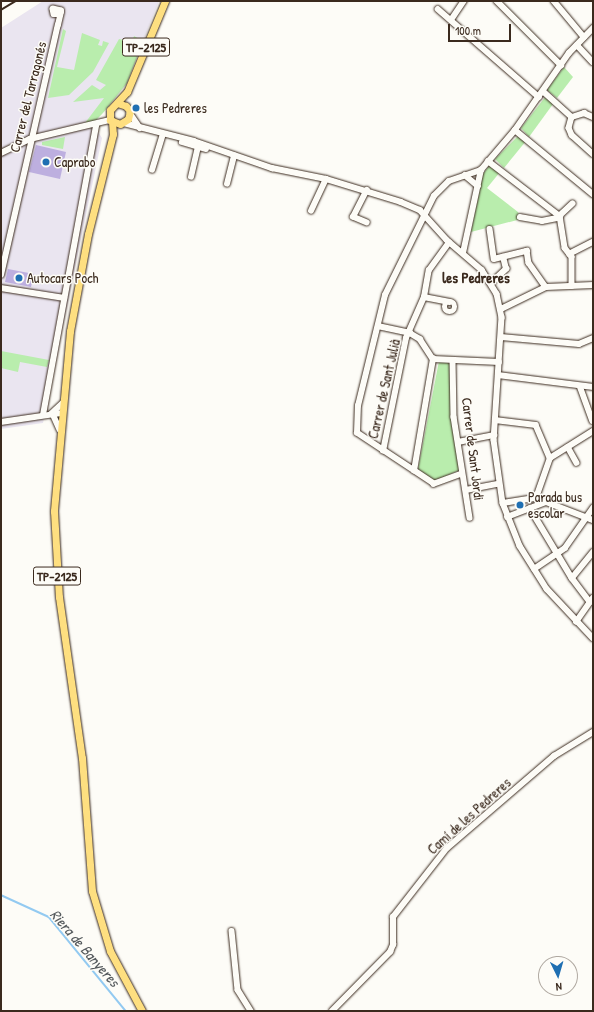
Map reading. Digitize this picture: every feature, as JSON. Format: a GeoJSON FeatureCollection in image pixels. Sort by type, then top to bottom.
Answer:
{"type":"FeatureCollection","features":[{"type":"Feature","properties":{"kind":"main road","name":"TP-2125"},"geometry":{"type":"LineString","coordinates":[[142,1011],[108,946],[90,878],[82,758],[56,568],[54,511],[70,331],[88,234],[113,134],[110,110],[126,92],[165,1]]}},
{"type":"Feature","properties":{"kind":"main road"},"geometry":{"type":"LineString","coordinates":[[126,92],[129,111]]}},
{"type":"Feature","properties":{"kind":"main road"},"geometry":{"type":"LineString","coordinates":[[117,103],[129,111]]}},
{"type":"Feature","properties":{"kind":"main road","name":"TP-2125"},"geometry":{"type":"LineString","coordinates":[[113,134],[122,124],[129,111]]}},
{"type":"Feature","properties":{"kind":"main road"},"geometry":{"type":"LineString","coordinates":[[111,121],[122,124]]}},
{"type":"Feature","properties":{"kind":"street"},"geometry":{"type":"LineString","coordinates":[[451,20],[464,1]]}},
{"type":"Feature","properties":{"kind":"street"},"geometry":{"type":"LineString","coordinates":[[497,1],[561,65]]}},
{"type":"Feature","properties":{"kind":"street"},"geometry":{"type":"LineString","coordinates":[[554,1],[584,37]]}},
{"type":"Feature","properties":{"kind":"street"},"geometry":{"type":"LineString","coordinates":[[438,9],[539,97]]}},
{"type":"Feature","properties":{"kind":"street","name":"Carrer del Tarragonés"},"geometry":{"type":"LineString","coordinates":[[1,274],[30,139],[40,111],[59,17]]}},
{"type":"Feature","properties":{"kind":"street"},"geometry":{"type":"LineString","coordinates":[[462,474],[434,484],[383,451],[356,431],[358,406],[391,279],[423,214],[441,187],[466,175],[481,170],[516,130],[561,65],[593,28]]}},
{"type":"Feature","properties":{"kind":"street"},"geometry":{"type":"LineString","coordinates":[[577,45],[593,62]]}},
{"type":"Feature","properties":{"kind":"street"},"geometry":{"type":"LineString","coordinates":[[543,91],[572,117]]}},
{"type":"Feature","properties":{"kind":"street"},"geometry":{"type":"LineString","coordinates":[[1,153],[30,139],[96,125],[102,121],[110,110]]}},
{"type":"Feature","properties":{"kind":"street"},"geometry":{"type":"LineString","coordinates":[[129,111],[132,121],[144,130]]}},
{"type":"Feature","properties":{"kind":"street"},"geometry":{"type":"LineString","coordinates":[[572,117],[584,113],[593,116]]}},
{"type":"Feature","properties":{"kind":"street"},"geometry":{"type":"LineString","coordinates":[[572,117],[569,128],[572,135],[593,154]]}},
{"type":"Feature","properties":{"kind":"street"},"geometry":{"type":"LineString","coordinates":[[102,121],[111,121]]}},
{"type":"Feature","properties":{"kind":"street"},"geometry":{"type":"LineString","coordinates":[[122,124],[163,135],[194,141],[234,156]]}},
{"type":"Feature","properties":{"kind":"street"},"geometry":{"type":"LineString","coordinates":[[43,415],[96,125]]}},
{"type":"Feature","properties":{"kind":"street"},"geometry":{"type":"LineString","coordinates":[[516,130],[593,194]]}},
{"type":"Feature","properties":{"kind":"street"},"geometry":{"type":"LineString","coordinates":[[163,135],[198,147],[367,190],[415,207],[449,242],[463,253],[491,283],[501,309],[501,337],[494,435],[498,484],[502,502],[507,517],[534,569],[576,622],[593,638]]}},
{"type":"Feature","properties":{"kind":"street"},"geometry":{"type":"LineString","coordinates":[[152,170],[163,135]]}},
{"type":"Feature","properties":{"kind":"street"},"geometry":{"type":"LineString","coordinates":[[191,177],[198,147]]}},
{"type":"Feature","properties":{"kind":"street"},"geometry":{"type":"LineString","coordinates":[[227,184],[234,156]]}},
{"type":"Feature","properties":{"kind":"street"},"geometry":{"type":"LineString","coordinates":[[488,162],[560,216],[565,248],[569,254],[572,286]]}},
{"type":"Feature","properties":{"kind":"street"},"geometry":{"type":"LineString","coordinates":[[463,253],[481,170]]}},
{"type":"Feature","properties":{"kind":"street"},"geometry":{"type":"LineString","coordinates":[[466,175],[478,186]]}},
{"type":"Feature","properties":{"kind":"street"},"geometry":{"type":"LineString","coordinates":[[311,211],[326,179]]}},
{"type":"Feature","properties":{"kind":"street"},"geometry":{"type":"LineString","coordinates":[[367,190],[353,217],[367,223]]}},
{"type":"Feature","properties":{"kind":"street"},"geometry":{"type":"LineString","coordinates":[[520,217],[542,221],[560,216],[572,204]]}},
{"type":"Feature","properties":{"kind":"street"},"geometry":{"type":"LineString","coordinates":[[490,230],[494,259],[513,253],[527,251],[529,263],[546,287]]}},
{"type":"Feature","properties":{"kind":"street","name":"Carrer de Sant Julià"},"geometry":{"type":"LineString","coordinates":[[383,451],[406,338],[410,332],[424,297],[429,270],[449,242]]}},
{"type":"Feature","properties":{"kind":"street"},"geometry":{"type":"LineString","coordinates":[[569,254],[593,242]]}},
{"type":"Feature","properties":{"kind":"street"},"geometry":{"type":"LineString","coordinates":[[491,283],[506,269],[503,256]]}},
{"type":"Feature","properties":{"kind":"street"},"geometry":{"type":"LineString","coordinates":[[501,309],[546,287],[593,285]]}},
{"type":"Feature","properties":{"kind":"street"},"geometry":{"type":"LineString","coordinates":[[1,288],[64,298]]}},
{"type":"Feature","properties":{"kind":"street"},"geometry":{"type":"LineString","coordinates":[[424,297],[447,301]]}},
{"type":"Feature","properties":{"kind":"street"},"geometry":{"type":"LineString","coordinates":[[378,326],[404,334],[410,332],[420,339],[433,359],[414,471]]}},
{"type":"Feature","properties":{"kind":"street"},"geometry":{"type":"LineString","coordinates":[[501,337],[579,344],[593,338]]}},
{"type":"Feature","properties":{"kind":"street"},"geometry":{"type":"LineString","coordinates":[[433,359],[499,362]]}},
{"type":"Feature","properties":{"kind":"street","name":"Carrer de Sant Jordi"},"geometry":{"type":"LineString","coordinates":[[453,360],[458,442],[470,518]]}},
{"type":"Feature","properties":{"kind":"street"},"geometry":{"type":"LineString","coordinates":[[498,374],[593,387]]}},
{"type":"Feature","properties":{"kind":"street"},"geometry":{"type":"LineString","coordinates":[[580,386],[593,421]]}},
{"type":"Feature","properties":{"kind":"street"},"geometry":{"type":"LineString","coordinates":[[52,414],[63,403]]}},
{"type":"Feature","properties":{"kind":"street"},"geometry":{"type":"LineString","coordinates":[[1,422],[62,413]]}},
{"type":"Feature","properties":{"kind":"street"},"geometry":{"type":"LineString","coordinates":[[52,414],[61,430]]}},
{"type":"Feature","properties":{"kind":"street"},"geometry":{"type":"LineString","coordinates":[[495,420],[536,425],[550,458]]}},
{"type":"Feature","properties":{"kind":"street"},"geometry":{"type":"LineString","coordinates":[[536,498],[550,458],[593,431]]}},
{"type":"Feature","properties":{"kind":"street"},"geometry":{"type":"LineString","coordinates":[[458,442],[494,435]]}},
{"type":"Feature","properties":{"kind":"street"},"geometry":{"type":"LineString","coordinates":[[568,447],[577,463]]}},
{"type":"Feature","properties":{"kind":"street"},"geometry":{"type":"LineString","coordinates":[[466,490],[498,484]]}},
{"type":"Feature","properties":{"kind":"street"},"geometry":{"type":"LineString","coordinates":[[502,502],[536,498],[593,520]]}},
{"type":"Feature","properties":{"kind":"street"},"geometry":{"type":"LineString","coordinates":[[507,517],[546,502]]}},
{"type":"Feature","properties":{"kind":"street"},"geometry":{"type":"LineString","coordinates":[[530,508],[572,578],[592,600],[576,622]]}},
{"type":"Feature","properties":{"kind":"street"},"geometry":{"type":"LineString","coordinates":[[534,569],[557,555],[593,508]]}},
{"type":"Feature","properties":{"kind":"street"},"geometry":{"type":"LineString","coordinates":[[572,578],[593,552]]}},
{"type":"Feature","properties":{"kind":"street","name":"Camí de les Pedreres"},"geometry":{"type":"LineString","coordinates":[[332,1011],[390,952],[393,945],[393,917],[447,848],[554,756],[593,732]]}},
{"type":"Feature","properties":{"kind":"street"},"geometry":{"type":"LineString","coordinates":[[232,931],[238,990],[251,1011]]}},
{"type":"Feature","properties":{"kind":"shaded area"},"geometry":{"type":"Polygon","coordinates":[[[43,1],[159,1],[126,85],[93,124],[102,138],[43,423],[1,429],[1,28],[43,1]]]}},
{"type":"Feature","properties":{"kind":"green space"},"geometry":{"type":"Polygon","coordinates":[[[63,29],[66,31],[57,67],[74,70],[82,33],[100,40],[98,45],[102,46],[103,41],[109,43],[93,72],[69,95],[48,98],[63,29]]]}},
{"type":"Feature","properties":{"kind":"green space"},"geometry":{"type":"Polygon","coordinates":[[[134,36],[143,41],[127,83],[94,122],[85,123],[104,98],[73,102],[92,85],[100,90],[106,85],[96,80],[119,39],[132,42],[134,36]]]}},
{"type":"Feature","properties":{"kind":"green space"},"geometry":{"type":"Polygon","coordinates":[[[564,67],[573,77],[557,98],[547,90],[564,67]]]}},
{"type":"Feature","properties":{"kind":"green space"},"geometry":{"type":"Polygon","coordinates":[[[546,96],[553,104],[529,137],[521,128],[546,96]]]}},
{"type":"Feature","properties":{"kind":"green space"},"geometry":{"type":"Polygon","coordinates":[[[519,135],[526,141],[504,168],[495,159],[519,135]]]}},
{"type":"Feature","properties":{"kind":"green space"},"geometry":{"type":"Polygon","coordinates":[[[65,137],[63,149],[42,145],[42,142],[65,137]]]}},
{"type":"Feature","properties":{"kind":"green space"},"geometry":{"type":"Polygon","coordinates":[[[489,166],[500,172],[487,188],[518,212],[521,219],[471,232],[483,174],[489,166]]]}},
{"type":"Feature","properties":{"kind":"green space"},"geometry":{"type":"Polygon","coordinates":[[[1,351],[49,360],[47,367],[20,362],[18,372],[1,368],[1,351]]]}},
{"type":"Feature","properties":{"kind":"green space"},"geometry":{"type":"Polygon","coordinates":[[[439,361],[451,363],[460,470],[434,481],[418,469],[439,361]]]}},
{"type":"Feature","properties":{"kind":"building","name":"Caprabo"},"geometry":{"type":"Polygon","coordinates":[[[36,145],[66,152],[60,179],[29,172],[36,145]]]}},
{"type":"Feature","properties":{"kind":"building","name":"Autocars Poch"},"geometry":{"type":"Polygon","coordinates":[[[8,269],[34,274],[31,287],[5,282],[8,269]]]}},
{"type":"Feature","properties":{"kind":"waterway","name":"Riera de Banyeres"},"geometry":{"type":"LineString","coordinates":[[1,895],[49,917],[126,1011]]}},
{"type":"Feature","properties":{"kind":"railway"},"geometry":{"type":"LineString","coordinates":[[1,10],[16,1]]}},
{"type":"Feature","properties":{"kind":"place","name":"les Pedreres"},"geometry":{"type":"Point","coordinates":[136,108]}},
{"type":"Feature","properties":{"kind":"place","name":"Caprabo"},"geometry":{"type":"Point","coordinates":[46,162]}},
{"type":"Feature","properties":{"kind":"place","name":"Autocars Poch"},"geometry":{"type":"Point","coordinates":[19,278]}},
{"type":"Feature","properties":{"kind":"place","name":"Parada bus escolar"},"geometry":{"type":"Point","coordinates":[520,505]}},
{"type":"Feature","properties":{"kind":"district","name":"les Pedreres"},"geometry":{"type":"Point","coordinates":[476,278]}}]}
